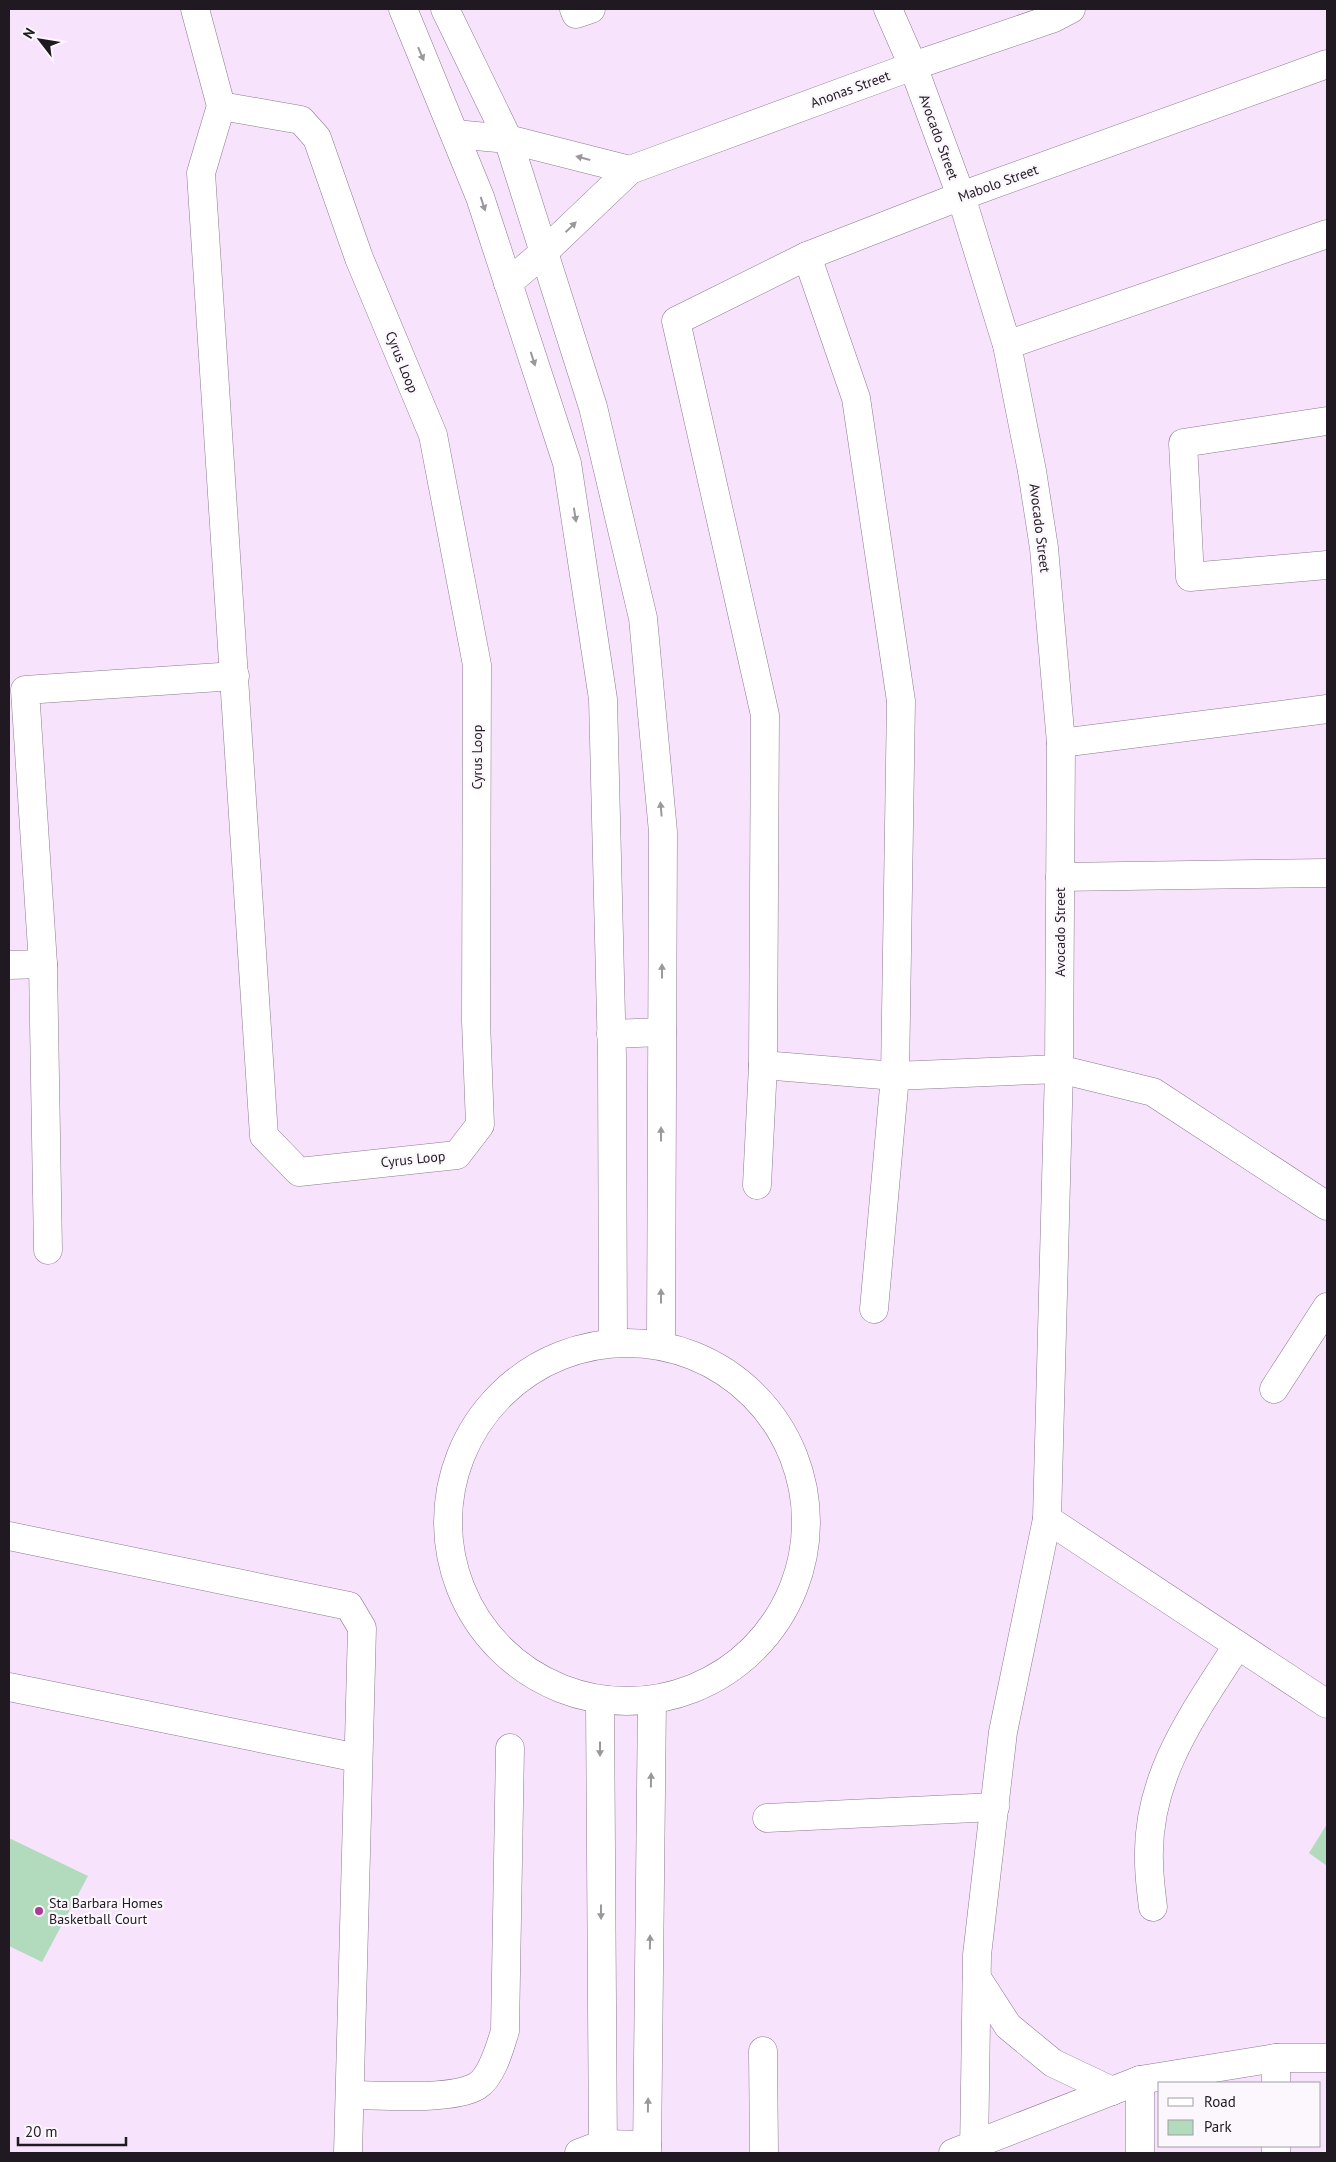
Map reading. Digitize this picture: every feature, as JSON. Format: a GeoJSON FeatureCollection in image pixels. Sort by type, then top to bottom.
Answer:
{"type":"FeatureCollection","features":[{"type":"Feature","properties":{"kind":"street"},"geometry":{"type":"LineString","coordinates":[[195,9],[221,106]]}},
{"type":"Feature","properties":{"kind":"street"},"geometry":{"type":"LineString","coordinates":[[403,9],[480,197],[568,463],[603,699],[611,1034],[613,1343]]}},
{"type":"Feature","properties":{"kind":"street"},"geometry":{"type":"LineString","coordinates":[[445,9],[508,138],[543,253],[594,407],[643,618],[663,832],[661,1345]]}},
{"type":"Feature","properties":{"kind":"street","name":"Avocado Street"},"geometry":{"type":"LineString","coordinates":[[888,9],[913,66],[961,196],[1007,345],[1032,471],[1044,548],[1061,743],[1060,1070],[1047,1519],[1003,1732],[977,1955],[967,2151]]}},
{"type":"Feature","properties":{"kind":"street","name":"Anonas Street"},"geometry":{"type":"LineString","coordinates":[[630,170],[1059,12]]}},
{"type":"Feature","properties":{"kind":"street","name":"Mabolo Street"},"geometry":{"type":"LineString","coordinates":[[763,1065],[766,715],[676,322],[807,256],[961,196],[1327,64]]}},
{"type":"Feature","properties":{"kind":"street","name":"Cyrus Loop"},"geometry":{"type":"LineString","coordinates":[[221,106],[301,120],[317,138],[359,258],[432,435],[477,665],[476,1021],[480,1126],[457,1155],[299,1172],[264,1136],[235,676],[201,173],[221,106]]}},
{"type":"Feature","properties":{"kind":"street"},"geometry":{"type":"LineString","coordinates":[[455,134],[508,138],[630,170]]}},
{"type":"Feature","properties":{"kind":"street"},"geometry":{"type":"LineString","coordinates":[[508,283],[543,253],[630,170]]}},
{"type":"Feature","properties":{"kind":"street"},"geometry":{"type":"LineString","coordinates":[[1007,345],[1327,234]]}},
{"type":"Feature","properties":{"kind":"street"},"geometry":{"type":"LineString","coordinates":[[807,256],[856,398],[901,701],[895,1076],[874,1309]]}},
{"type":"Feature","properties":{"kind":"street"},"geometry":{"type":"LineString","coordinates":[[1327,421],[1184,443],[1190,577],[1327,565]]}},
{"type":"Feature","properties":{"kind":"street"},"geometry":{"type":"LineString","coordinates":[[48,1250],[43,964],[25,690],[235,676]]}},
{"type":"Feature","properties":{"kind":"street"},"geometry":{"type":"LineString","coordinates":[[1061,743],[1327,709]]}},
{"type":"Feature","properties":{"kind":"street"},"geometry":{"type":"LineString","coordinates":[[1060,878],[1327,873]]}},
{"type":"Feature","properties":{"kind":"street"},"geometry":{"type":"LineString","coordinates":[[9,965],[43,964]]}},
{"type":"Feature","properties":{"kind":"street"},"geometry":{"type":"LineString","coordinates":[[611,1034],[662,1032]]}},
{"type":"Feature","properties":{"kind":"street"},"geometry":{"type":"LineString","coordinates":[[757,1185],[763,1065],[895,1076],[1060,1070],[1153,1092],[1327,1206]]}},
{"type":"Feature","properties":{"kind":"street"},"geometry":{"type":"LineString","coordinates":[[1274,1389],[1327,1308]]}},
{"type":"Feature","properties":{"kind":"street"},"geometry":{"type":"LineString","coordinates":[[637,1342],[661,1345],[694,1354],[723,1370],[749,1390],[772,1415],[789,1444],[798,1468],[806,1508],[805,1542],[798,1575],[785,1606],[766,1634],[743,1659],[716,1678],[685,1692],[652,1700],[600,1700],[568,1692],[539,1679],[512,1661],[489,1638],[470,1611],[457,1581],[450,1550],[447,1517],[452,1484],[461,1453],[477,1424],[497,1398],[522,1377],[550,1360],[580,1348],[613,1343],[637,1342]]}},
{"type":"Feature","properties":{"kind":"street"},"geometry":{"type":"LineString","coordinates":[[1047,1519],[1327,1704]]}},
{"type":"Feature","properties":{"kind":"street"},"geometry":{"type":"LineString","coordinates":[[9,1536],[349,1606],[362,1628],[348,2153]]}},
{"type":"Feature","properties":{"kind":"street"},"geometry":{"type":"LineString","coordinates":[[1153,1906],[1148,1860],[1152,1815],[1161,1779],[1180,1735],[1238,1646]]}},
{"type":"Feature","properties":{"kind":"street"},"geometry":{"type":"LineString","coordinates":[[9,1687],[358,1758]]}},
{"type":"Feature","properties":{"kind":"street"},"geometry":{"type":"LineString","coordinates":[[600,1700],[595,2150],[647,2149],[652,1700]]}},
{"type":"Feature","properties":{"kind":"street"},"geometry":{"type":"LineString","coordinates":[[350,2095],[447,2094],[478,2086],[493,2066],[505,2032],[510,1748]]}},
{"type":"Feature","properties":{"kind":"street"},"geometry":{"type":"LineString","coordinates":[[767,1818],[995,1807]]}},
{"type":"Feature","properties":{"kind":"street"},"geometry":{"type":"LineString","coordinates":[[977,1978],[1008,2026],[1053,2063],[1112,2091]]}},
{"type":"Feature","properties":{"kind":"street"},"geometry":{"type":"LineString","coordinates":[[763,2051],[764,2153]]}},
{"type":"Feature","properties":{"kind":"street"},"geometry":{"type":"LineString","coordinates":[[967,2151],[1140,2080],[1276,2070],[1327,2058]]}},
{"type":"Feature","properties":{"kind":"street"},"geometry":{"type":"LineString","coordinates":[[1140,2080],[1140,2153]]}},
{"type":"Feature","properties":{"kind":"green space"},"geometry":{"type":"Polygon","coordinates":[[[1327,1824],[1327,1866],[1309,1853],[1327,1824]]]}},
{"type":"Feature","properties":{"kind":"green space","name":"Sta Barbara Homes Basketball Court"},"geometry":{"type":"Polygon","coordinates":[[[9,1838],[88,1876],[42,1962],[9,1946],[9,1838]]]}},
{"type":"Feature","properties":{"kind":"place","name":"Sta Barbara Homes Basketball Court"},"geometry":{"type":"Point","coordinates":[39,1911]}}]}
